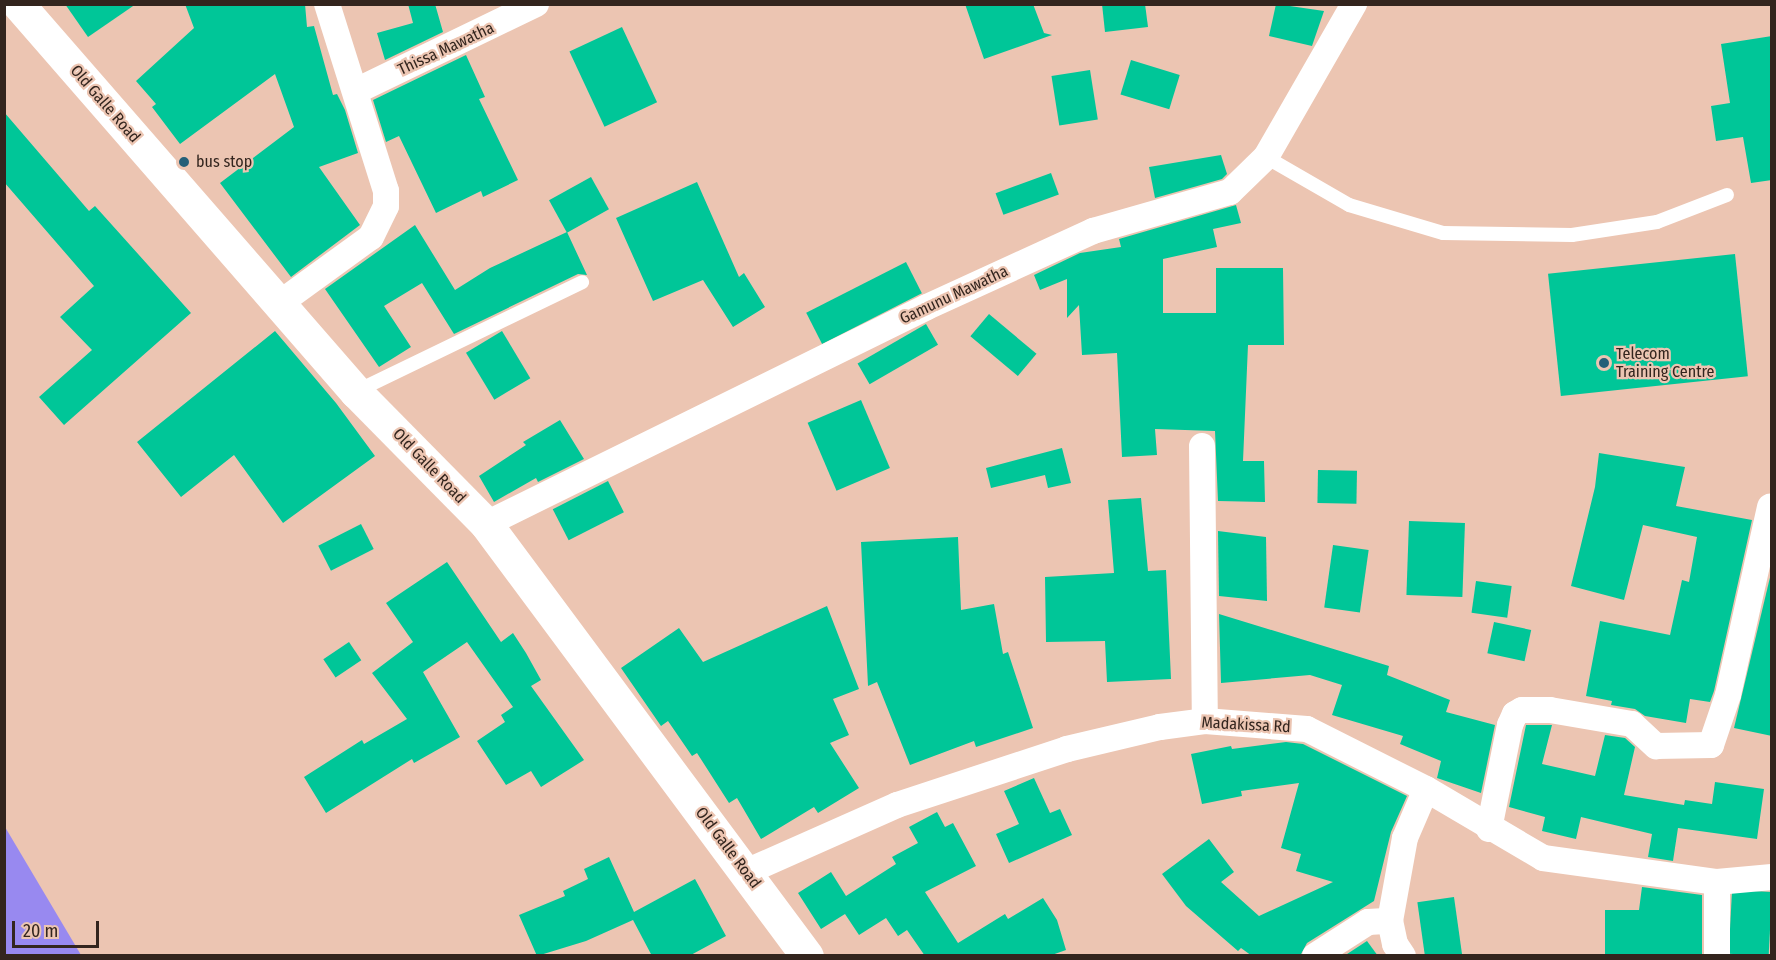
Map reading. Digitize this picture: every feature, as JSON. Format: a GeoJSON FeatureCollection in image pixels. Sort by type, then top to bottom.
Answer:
{"type":"FeatureCollection","features":[{"type":"Feature","properties":{"kind":"highway","name":"Old Galle Road"},"geometry":{"type":"LineString","coordinates":[[18,4],[356,392],[486,525],[807,956]]}},
{"type":"Feature","properties":{"kind":"street"},"geometry":{"type":"LineString","coordinates":[[280,303],[362,245],[382,219],[386,190],[327,4]]}},
{"type":"Feature","properties":{"kind":"street","name":"Thissa Mawatha"},"geometry":{"type":"LineString","coordinates":[[356,91],[536,4]]}},
{"type":"Feature","properties":{"kind":"street","name":"Gamunu Mawatha"},"geometry":{"type":"LineString","coordinates":[[486,525],[927,307],[1093,231],[1230,192],[1266,157],[1354,4]]}},
{"type":"Feature","properties":{"kind":"street"},"geometry":{"type":"LineString","coordinates":[[1202,446],[1205,721]]}},
{"type":"Feature","properties":{"kind":"street"},"geometry":{"type":"LineString","coordinates":[[1489,829],[1510,725],[1515,714],[1522,710],[1550,710],[1632,724],[1656,746],[1711,745],[1728,695],[1770,507]]}},
{"type":"Feature","properties":{"kind":"street","name":"Madakissa Rd"},"geometry":{"type":"LineString","coordinates":[[746,872],[897,805],[1067,748],[1160,727],[1205,721],[1307,729],[1426,789],[1489,829],[1543,858],[1717,882],[1772,877]]}},
{"type":"Feature","properties":{"kind":"street"},"geometry":{"type":"LineString","coordinates":[[1403,956],[1395,944],[1390,921],[1405,838],[1426,789]]}},
{"type":"Feature","properties":{"kind":"street"},"geometry":{"type":"LineString","coordinates":[[1717,882],[1717,956]]}},
{"type":"Feature","properties":{"kind":"street"},"geometry":{"type":"LineString","coordinates":[[1316,956],[1368,922],[1390,921]]}},
{"type":"Feature","properties":{"kind":"lane"},"geometry":{"type":"LineString","coordinates":[[1266,157],[1348,205],[1443,233],[1572,235],[1657,222],[1727,195]]}},
{"type":"Feature","properties":{"kind":"lane"},"geometry":{"type":"LineString","coordinates":[[356,392],[582,282]]}},
{"type":"Feature","properties":{"kind":"shaded area"},"geometry":{"type":"Polygon","coordinates":[[[5,827],[81,955],[5,955],[5,827]]]}},
{"type":"Feature","properties":{"kind":"building"},"geometry":{"type":"Polygon","coordinates":[[[65,4],[136,4],[88,37],[65,4]]]}},
{"type":"Feature","properties":{"kind":"building"},"geometry":{"type":"Polygon","coordinates":[[[185,4],[305,4],[307,27],[314,26],[333,95],[337,94],[345,110],[358,153],[319,167],[360,225],[291,277],[220,183],[294,127],[275,74],[180,144],[152,107],[156,104],[136,81],[194,28],[185,4]]]}},
{"type":"Feature","properties":{"kind":"building"},"geometry":{"type":"Polygon","coordinates":[[[408,4],[435,4],[443,32],[385,60],[377,33],[413,23],[408,4]]]}},
{"type":"Feature","properties":{"kind":"building"},"geometry":{"type":"Polygon","coordinates":[[[965,4],[1033,4],[1044,33],[1052,35],[984,59],[965,4]]]}},
{"type":"Feature","properties":{"kind":"building"},"geometry":{"type":"Polygon","coordinates":[[[1102,4],[1145,4],[1148,27],[1105,32],[1102,4]]]}},
{"type":"Feature","properties":{"kind":"building"},"geometry":{"type":"Polygon","coordinates":[[[1276,4],[1324,11],[1312,46],[1269,36],[1276,4]]]}},
{"type":"Feature","properties":{"kind":"building"},"geometry":{"type":"Polygon","coordinates":[[[622,27],[657,102],[605,127],[569,52],[622,27]]]}},
{"type":"Feature","properties":{"kind":"building"},"geometry":{"type":"Polygon","coordinates":[[[1772,36],[1772,180],[1751,183],[1743,137],[1716,141],[1711,106],[1730,103],[1721,44],[1772,36]]]}},
{"type":"Feature","properties":{"kind":"building"},"geometry":{"type":"Polygon","coordinates":[[[466,55],[485,97],[479,99],[518,180],[483,197],[481,191],[436,213],[399,136],[386,142],[373,100],[466,55]]]}},
{"type":"Feature","properties":{"kind":"building"},"geometry":{"type":"Polygon","coordinates":[[[1131,60],[1180,75],[1169,109],[1120,94],[1131,60]]]}},
{"type":"Feature","properties":{"kind":"building"},"geometry":{"type":"Polygon","coordinates":[[[1090,70],[1098,119],[1059,125],[1051,76],[1090,70]]]}},
{"type":"Feature","properties":{"kind":"building"},"geometry":{"type":"Polygon","coordinates":[[[4,112],[89,211],[95,206],[191,313],[64,425],[39,397],[92,350],[60,317],[94,286],[4,182],[4,112]]]}},
{"type":"Feature","properties":{"kind":"building"},"geometry":{"type":"Polygon","coordinates":[[[1221,155],[1227,174],[1222,179],[1155,198],[1149,167],[1221,155]]]}},
{"type":"Feature","properties":{"kind":"building"},"geometry":{"type":"Polygon","coordinates":[[[1051,173],[1059,195],[1003,215],[996,193],[1051,173]]]}},
{"type":"Feature","properties":{"kind":"building"},"geometry":{"type":"Polygon","coordinates":[[[591,177],[609,209],[567,233],[549,200],[591,177]]]}},
{"type":"Feature","properties":{"kind":"building"},"geometry":{"type":"Polygon","coordinates":[[[697,182],[739,277],[744,273],[765,307],[733,327],[703,280],[653,301],[616,218],[697,182]]]}},
{"type":"Feature","properties":{"kind":"building"},"geometry":{"type":"Polygon","coordinates":[[[1236,205],[1241,223],[1213,229],[1217,247],[1163,259],[1163,313],[1216,313],[1216,268],[1283,268],[1284,345],[1248,345],[1243,461],[1264,461],[1265,502],[1218,501],[1215,431],[1155,429],[1157,455],[1122,457],[1117,353],[1082,355],[1079,305],[1067,318],[1067,279],[1040,290],[1034,275],[1080,253],[1121,247],[1119,239],[1236,205]]]}},
{"type":"Feature","properties":{"kind":"building"},"geometry":{"type":"Polygon","coordinates":[[[415,225],[455,290],[490,268],[567,232],[587,275],[578,274],[454,334],[422,283],[384,306],[411,347],[379,367],[325,289],[415,225]]]}},
{"type":"Feature","properties":{"kind":"building"},"geometry":{"type":"Polygon","coordinates":[[[1735,254],[1748,376],[1561,396],[1548,274],[1735,254]]]}},
{"type":"Feature","properties":{"kind":"building"},"geometry":{"type":"Polygon","coordinates":[[[906,262],[922,293],[822,344],[806,313],[906,262]]]}},
{"type":"Feature","properties":{"kind":"building"},"geometry":{"type":"Polygon","coordinates":[[[989,314],[1036,354],[1018,376],[970,336],[989,314]]]}},
{"type":"Feature","properties":{"kind":"building"},"geometry":{"type":"Polygon","coordinates":[[[926,324],[938,345],[870,384],[858,364],[926,324]]]}},
{"type":"Feature","properties":{"kind":"building"},"geometry":{"type":"Polygon","coordinates":[[[275,331],[336,403],[375,456],[283,523],[234,455],[181,497],[137,442],[275,331]]]}},
{"type":"Feature","properties":{"kind":"building"},"geometry":{"type":"Polygon","coordinates":[[[502,331],[530,378],[494,400],[466,353],[502,331]]]}},
{"type":"Feature","properties":{"kind":"building"},"geometry":{"type":"Polygon","coordinates":[[[861,400],[890,468],[837,491],[808,423],[861,400]]]}},
{"type":"Feature","properties":{"kind":"building"},"geometry":{"type":"Polygon","coordinates":[[[560,420],[584,459],[538,482],[536,478],[494,502],[479,476],[526,445],[523,442],[560,420]]]}},
{"type":"Feature","properties":{"kind":"building"},"geometry":{"type":"Polygon","coordinates":[[[1062,448],[1071,483],[1048,488],[1045,475],[991,488],[986,468],[1062,448]]]}},
{"type":"Feature","properties":{"kind":"building"},"geometry":{"type":"Polygon","coordinates":[[[1599,453],[1685,467],[1676,506],[1752,520],[1714,691],[1710,702],[1690,699],[1686,723],[1645,716],[1635,709],[1611,705],[1612,701],[1586,696],[1600,621],[1670,635],[1682,580],[1689,582],[1697,537],[1643,525],[1624,600],[1571,586],[1595,487],[1599,453]]]}},
{"type":"Feature","properties":{"kind":"building"},"geometry":{"type":"Polygon","coordinates":[[[1318,470],[1357,471],[1356,504],[1317,503],[1318,470]]]}},
{"type":"Feature","properties":{"kind":"building"},"geometry":{"type":"Polygon","coordinates":[[[608,481],[624,512],[569,540],[553,509],[608,481]]]}},
{"type":"Feature","properties":{"kind":"building"},"geometry":{"type":"Polygon","coordinates":[[[1141,498],[1148,571],[1166,570],[1171,679],[1107,682],[1105,641],[1046,642],[1045,577],[1114,573],[1108,500],[1141,498]]]}},
{"type":"Feature","properties":{"kind":"building"},"geometry":{"type":"Polygon","coordinates":[[[1409,521],[1465,523],[1462,597],[1406,595],[1409,521]]]}},
{"type":"Feature","properties":{"kind":"building"},"geometry":{"type":"Polygon","coordinates":[[[361,524],[374,549],[331,571],[318,546],[361,524]]]}},
{"type":"Feature","properties":{"kind":"building"},"geometry":{"type":"Polygon","coordinates":[[[1218,531],[1266,537],[1267,601],[1219,596],[1218,531]]]}},
{"type":"Feature","properties":{"kind":"building"},"geometry":{"type":"Polygon","coordinates":[[[958,537],[961,610],[994,604],[1003,654],[1008,652],[1033,728],[976,747],[974,741],[910,765],[877,682],[868,686],[861,542],[958,537]]]}},
{"type":"Feature","properties":{"kind":"building"},"geometry":{"type":"Polygon","coordinates":[[[1333,545],[1369,550],[1360,612],[1324,607],[1333,545]]]}},
{"type":"Feature","properties":{"kind":"building"},"geometry":{"type":"Polygon","coordinates":[[[447,562],[501,642],[513,633],[541,680],[531,686],[584,760],[541,787],[531,771],[506,785],[477,741],[505,722],[501,715],[513,707],[467,642],[423,672],[460,737],[414,763],[412,759],[326,813],[304,777],[362,740],[364,744],[407,719],[372,673],[413,642],[386,603],[447,562]]]}},
{"type":"Feature","properties":{"kind":"building"},"geometry":{"type":"Polygon","coordinates":[[[1772,569],[1772,736],[1734,728],[1772,569]]]}},
{"type":"Feature","properties":{"kind":"building"},"geometry":{"type":"Polygon","coordinates":[[[1476,581],[1512,586],[1507,618],[1472,613],[1476,581]]]}},
{"type":"Feature","properties":{"kind":"building"},"geometry":{"type":"Polygon","coordinates":[[[827,606],[859,689],[833,699],[849,735],[830,743],[859,788],[818,813],[814,807],[761,839],[737,798],[729,803],[697,753],[692,756],[668,721],[661,726],[621,668],[679,628],[703,662],[827,606]]]}},
{"type":"Feature","properties":{"kind":"building"},"geometry":{"type":"Polygon","coordinates":[[[1219,614],[1389,666],[1387,675],[1450,700],[1446,712],[1495,725],[1481,793],[1437,778],[1441,761],[1400,744],[1403,736],[1332,715],[1342,685],[1310,675],[1221,683],[1219,614]]]}},
{"type":"Feature","properties":{"kind":"building"},"geometry":{"type":"Polygon","coordinates":[[[1494,622],[1531,630],[1525,661],[1487,653],[1494,622]]]}},
{"type":"Feature","properties":{"kind":"building"},"geometry":{"type":"Polygon","coordinates":[[[349,642],[361,660],[336,678],[323,659],[349,642]]]}},
{"type":"Feature","properties":{"kind":"building"},"geometry":{"type":"Polygon","coordinates":[[[1526,725],[1552,725],[1542,764],[1595,776],[1605,735],[1625,738],[1635,747],[1624,795],[1684,805],[1685,800],[1712,804],[1715,782],[1764,789],[1757,839],[1678,828],[1673,861],[1648,857],[1652,834],[1581,817],[1576,839],[1542,831],[1545,817],[1509,807],[1526,725]]]}},
{"type":"Feature","properties":{"kind":"building"},"geometry":{"type":"Polygon","coordinates":[[[1286,742],[1303,744],[1407,796],[1391,832],[1374,901],[1307,943],[1300,956],[1252,956],[1241,948],[1238,951],[1186,906],[1162,874],[1209,839],[1234,872],[1221,882],[1259,916],[1333,882],[1296,871],[1301,854],[1281,848],[1299,783],[1241,791],[1242,796],[1202,804],[1191,754],[1231,746],[1232,749],[1286,742]]]}},
{"type":"Feature","properties":{"kind":"building"},"geometry":{"type":"Polygon","coordinates":[[[1034,778],[1050,813],[1060,809],[1072,835],[1009,863],[996,834],[1019,824],[1004,791],[1034,778]]]}},
{"type":"Feature","properties":{"kind":"building"},"geometry":{"type":"Polygon","coordinates":[[[937,812],[945,827],[953,823],[976,866],[925,892],[958,943],[1005,914],[1008,919],[1043,898],[1057,920],[1066,950],[1049,956],[925,956],[907,930],[898,936],[886,918],[859,935],[845,914],[821,929],[798,893],[831,872],[846,896],[896,864],[892,857],[918,843],[909,827],[937,812]]]}},
{"type":"Feature","properties":{"kind":"building"},"geometry":{"type":"Polygon","coordinates":[[[609,857],[634,912],[695,879],[726,936],[689,956],[652,956],[633,920],[586,941],[537,956],[519,915],[565,896],[563,891],[588,879],[584,869],[609,857]]]}},
{"type":"Feature","properties":{"kind":"building"},"geometry":{"type":"Polygon","coordinates":[[[1642,887],[1702,895],[1702,956],[1605,956],[1605,910],[1639,910],[1642,887]]]}},
{"type":"Feature","properties":{"kind":"building"},"geometry":{"type":"Polygon","coordinates":[[[1732,890],[1772,892],[1769,956],[1729,954],[1732,890]]]}},
{"type":"Feature","properties":{"kind":"building"},"geometry":{"type":"Polygon","coordinates":[[[1454,897],[1462,956],[1425,956],[1417,902],[1454,897]]]}},
{"type":"Feature","properties":{"kind":"building"},"geometry":{"type":"Polygon","coordinates":[[[1367,941],[1378,956],[1344,956],[1367,941]]]}},
{"type":"Feature","properties":{"kind":"place","name":"bus stop"},"geometry":{"type":"Point","coordinates":[184,162]}},
{"type":"Feature","properties":{"kind":"place","name":"Telecom Training Centre"},"geometry":{"type":"Point","coordinates":[1604,363]}}]}
